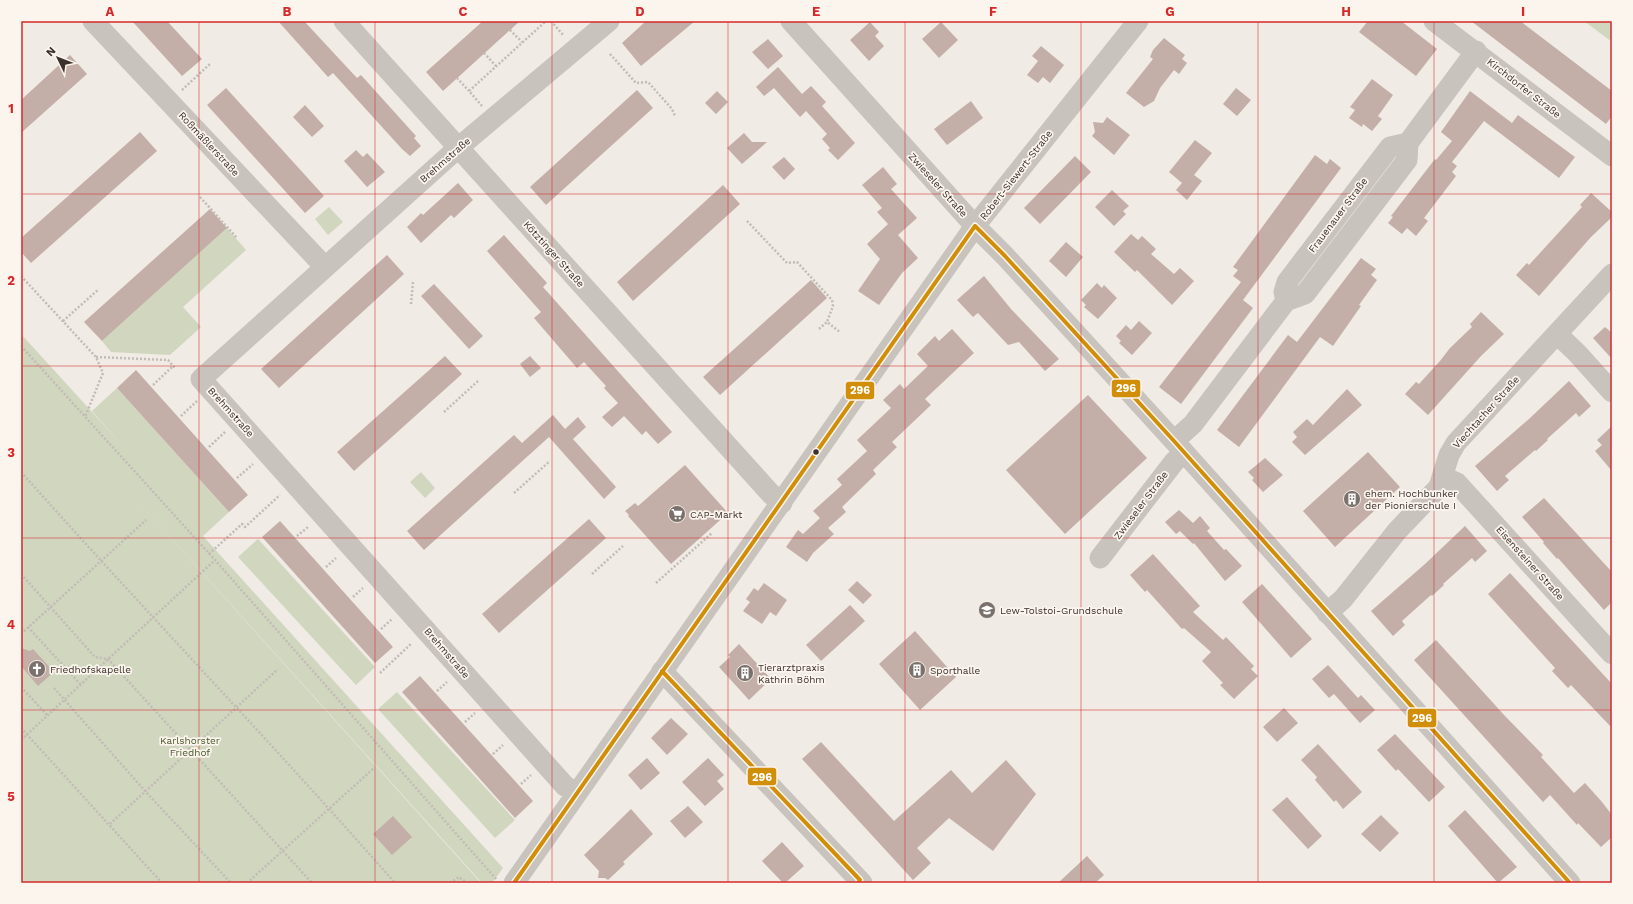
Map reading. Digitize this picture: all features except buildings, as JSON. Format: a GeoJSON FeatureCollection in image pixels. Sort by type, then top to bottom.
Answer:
{"type":"FeatureCollection","features":[{"type":"Feature","properties":{"kind":"street","name":"Roßmäßlerstraße"},"geometry":{"type":"LineString","coordinates":[[93,21],[325,268]]}},
{"type":"Feature","properties":{"kind":"street","name":"Kötztinger Straße"},"geometry":{"type":"LineString","coordinates":[[344,21],[770,494],[782,503]]}},
{"type":"Feature","properties":{"kind":"street","name":"Brehmstraße"},"geometry":{"type":"LineString","coordinates":[[576,793],[565,786],[201,379],[459,147],[609,21]]}},
{"type":"Feature","properties":{"kind":"street","name":"Zwieseler Straße"},"geometry":{"type":"LineString","coordinates":[[791,21],[975,226],[1015,267],[1179,447],[1570,883]]}},
{"type":"Feature","properties":{"kind":"street","name":"Robert-Siewert-Straße"},"geometry":{"type":"LineString","coordinates":[[514,883],[975,226],[1138,21]]}},
{"type":"Feature","properties":{"kind":"street","name":"Kirchdorfer Straße"},"geometry":{"type":"LineString","coordinates":[[1434,21],[1476,51],[1612,156]]}},
{"type":"Feature","properties":{"kind":"street","name":"Frauenauer Straße"},"geometry":{"type":"LineString","coordinates":[[1179,447],[1193,424],[1286,301],[1284,292],[1288,282],[1390,147],[1408,143],[1476,51]]}},
{"type":"Feature","properties":{"kind":"street","name":"Viechtacher Straße"},"geometry":{"type":"LineString","coordinates":[[1327,613],[1343,599],[1397,531],[1439,487],[1449,455],[1456,443],[1612,274]]}},
{"type":"Feature","properties":{"kind":"street"},"geometry":{"type":"LineString","coordinates":[[1557,334],[1577,353],[1612,392]]}},
{"type":"Feature","properties":{"kind":"street","name":"Zwieseler Straße"},"geometry":{"type":"LineString","coordinates":[[1100,558],[1174,462],[1179,447]]}},
{"type":"Feature","properties":{"kind":"street","name":"Eisensteiner Straße"},"geometry":{"type":"LineString","coordinates":[[1443,477],[1457,483],[1612,654]]}},
{"type":"Feature","properties":{"kind":"street"},"geometry":{"type":"LineString","coordinates":[[662,671],[860,882]]}},
{"type":"Feature","properties":{"kind":"path"},"geometry":{"type":"LineString","coordinates":[[469,91],[546,21]]}},
{"type":"Feature","properties":{"kind":"path"},"geometry":{"type":"LineString","coordinates":[[510,30],[522,42]]}},
{"type":"Feature","properties":{"kind":"path"},"geometry":{"type":"LineString","coordinates":[[484,53],[496,66]]}},
{"type":"Feature","properties":{"kind":"path"},"geometry":{"type":"LineString","coordinates":[[610,54],[636,83],[648,82],[672,109],[675,116]]}},
{"type":"Feature","properties":{"kind":"path"},"geometry":{"type":"LineString","coordinates":[[169,102],[211,63]]}},
{"type":"Feature","properties":{"kind":"path"},"geometry":{"type":"LineString","coordinates":[[457,78],[493,118]]}},
{"type":"Feature","properties":{"kind":"path"},"geometry":{"type":"LineString","coordinates":[[200,197],[237,238]]}},
{"type":"Feature","properties":{"kind":"path"},"geometry":{"type":"LineString","coordinates":[[747,221],[787,263],[797,262],[832,300],[833,306],[827,322],[819,329]]}},
{"type":"Feature","properties":{"kind":"path"},"geometry":{"type":"LineString","coordinates":[[21,276],[96,357],[103,373],[85,417]]}},
{"type":"Feature","properties":{"kind":"path"},"geometry":{"type":"LineString","coordinates":[[411,304],[413,282]]}},
{"type":"Feature","properties":{"kind":"path"},"geometry":{"type":"LineString","coordinates":[[63,321],[99,289]]}},
{"type":"Feature","properties":{"kind":"path"},"geometry":{"type":"LineString","coordinates":[[827,322],[840,332]]}},
{"type":"Feature","properties":{"kind":"path"},"geometry":{"type":"LineString","coordinates":[[21,346],[215,560],[500,883]]}},
{"type":"Feature","properties":{"kind":"path"},"geometry":{"type":"LineString","coordinates":[[96,357],[168,360],[174,367],[153,385]]}},
{"type":"Feature","properties":{"kind":"path"},"geometry":{"type":"LineString","coordinates":[[444,412],[478,382]]}},
{"type":"Feature","properties":{"kind":"path"},"geometry":{"type":"LineString","coordinates":[[181,416],[201,397]]}},
{"type":"Feature","properties":{"kind":"path"},"geometry":{"type":"LineString","coordinates":[[209,447],[230,428]]}},
{"type":"Feature","properties":{"kind":"path"},"geometry":{"type":"LineString","coordinates":[[237,478],[258,459]]}},
{"type":"Feature","properties":{"kind":"path"},"geometry":{"type":"LineString","coordinates":[[514,493],[550,461]]}},
{"type":"Feature","properties":{"kind":"path"},"geometry":{"type":"LineString","coordinates":[[21,472],[100,561],[330,809],[395,883]]}},
{"type":"Feature","properties":{"kind":"path"},"geometry":{"type":"LineString","coordinates":[[209,554],[242,524],[245,527],[286,489]]}},
{"type":"Feature","properties":{"kind":"path"},"geometry":{"type":"LineString","coordinates":[[21,634],[146,520]]}},
{"type":"Feature","properties":{"kind":"path"},"geometry":{"type":"LineString","coordinates":[[298,536],[308,526]]}},
{"type":"Feature","properties":{"kind":"path"},"geometry":{"type":"LineString","coordinates":[[656,583],[712,533]]}},
{"type":"Feature","properties":{"kind":"path"},"geometry":{"type":"LineString","coordinates":[[592,574],[623,546]]}},
{"type":"Feature","properties":{"kind":"path"},"geometry":{"type":"LineString","coordinates":[[326,567],[337,557]]}},
{"type":"Feature","properties":{"kind":"path"},"geometry":{"type":"LineString","coordinates":[[21,740],[215,560]]}},
{"type":"Feature","properties":{"kind":"path"},"geometry":{"type":"LineString","coordinates":[[21,574],[95,657],[108,659],[312,883]]}},
{"type":"Feature","properties":{"kind":"path"},"geometry":{"type":"LineString","coordinates":[[353,597],[364,588]]}},
{"type":"Feature","properties":{"kind":"path"},"geometry":{"type":"LineString","coordinates":[[381,629],[398,614]]}},
{"type":"Feature","properties":{"kind":"path"},"geometry":{"type":"LineString","coordinates":[[28,627],[81,684]]}},
{"type":"Feature","properties":{"kind":"path"},"geometry":{"type":"LineString","coordinates":[[380,673],[414,642]]}},
{"type":"Feature","properties":{"kind":"path"},"geometry":{"type":"LineString","coordinates":[[110,824],[278,669]]}},
{"type":"Feature","properties":{"kind":"path"},"geometry":{"type":"LineString","coordinates":[[21,686],[48,716]]}},
{"type":"Feature","properties":{"kind":"path"},"geometry":{"type":"LineString","coordinates":[[54,688],[145,791],[231,883]]}},
{"type":"Feature","properties":{"kind":"path"},"geometry":{"type":"LineString","coordinates":[[21,728],[110,824],[162,883]]}},
{"type":"Feature","properties":{"kind":"path"},"geometry":{"type":"LineString","coordinates":[[247,883],[374,768]]}},
{"type":"Feature","properties":{"kind":"path"},"geometry":{"type":"LineString","coordinates":[[450,883],[460,877],[467,883]]}},
{"type":"Feature","properties":{"kind":"green space"},"geometry":{"type":"Polygon","coordinates":[[[1584,21],[1612,21],[1612,42],[1584,21]]]}},
{"type":"Feature","properties":{"kind":"green space"},"geometry":{"type":"Polygon","coordinates":[[[329,207],[343,222],[328,235],[315,219],[329,207]]]}},
{"type":"Feature","properties":{"kind":"green space"},"geometry":{"type":"Polygon","coordinates":[[[227,228],[246,250],[183,307],[201,327],[170,355],[111,352],[102,341],[227,228]]]}},
{"type":"Feature","properties":{"kind":"green space","name":"Karlshorster Friedhof"},"geometry":{"type":"Polygon","coordinates":[[[21,334],[124,447],[92,411],[117,388],[229,512],[203,536],[503,868],[492,883],[482,883],[125,487],[481,883],[21,883],[21,334]]]}},
{"type":"Feature","properties":{"kind":"green space"},"geometry":{"type":"Polygon","coordinates":[[[421,472],[435,488],[425,498],[410,482],[421,472]]]}},
{"type":"Feature","properties":{"kind":"green space"},"geometry":{"type":"Polygon","coordinates":[[[258,539],[375,667],[356,685],[238,557],[258,539]]]}},
{"type":"Feature","properties":{"kind":"green space"},"geometry":{"type":"Polygon","coordinates":[[[397,692],[515,820],[495,838],[378,709],[397,692]]]}},
{"type":"Feature","properties":{"kind":"transit line","name":"296"},"geometry":{"type":"LineString","coordinates":[[975,226],[1005,256],[1174,441],[1570,883]]}},
{"type":"Feature","properties":{"kind":"transit line","name":"296"},"geometry":{"type":"LineString","coordinates":[[514,883],[975,226]]}},
{"type":"Feature","properties":{"kind":"transit line","name":"296"},"geometry":{"type":"LineString","coordinates":[[662,671],[860,880],[858,883]]}},
{"type":"Feature","properties":{"kind":"place","name":"ehem. Hochbunker der Pionierschule I"},"geometry":{"type":"Point","coordinates":[1352,499]}},
{"type":"Feature","properties":{"kind":"place","name":"CAP-Markt"},"geometry":{"type":"Point","coordinates":[677,514]}},
{"type":"Feature","properties":{"kind":"place","name":"Lew-Tolstoi-Grundschule"},"geometry":{"type":"Point","coordinates":[987,610]}},
{"type":"Feature","properties":{"kind":"place","name":"Friedhofskapelle"},"geometry":{"type":"Point","coordinates":[37,669]}},
{"type":"Feature","properties":{"kind":"place","name":"Sporthalle"},"geometry":{"type":"Point","coordinates":[917,670]}},
{"type":"Feature","properties":{"kind":"place","name":"Tierarztpraxis Kathrin Böhm"},"geometry":{"type":"Point","coordinates":[745,673]}}]}
